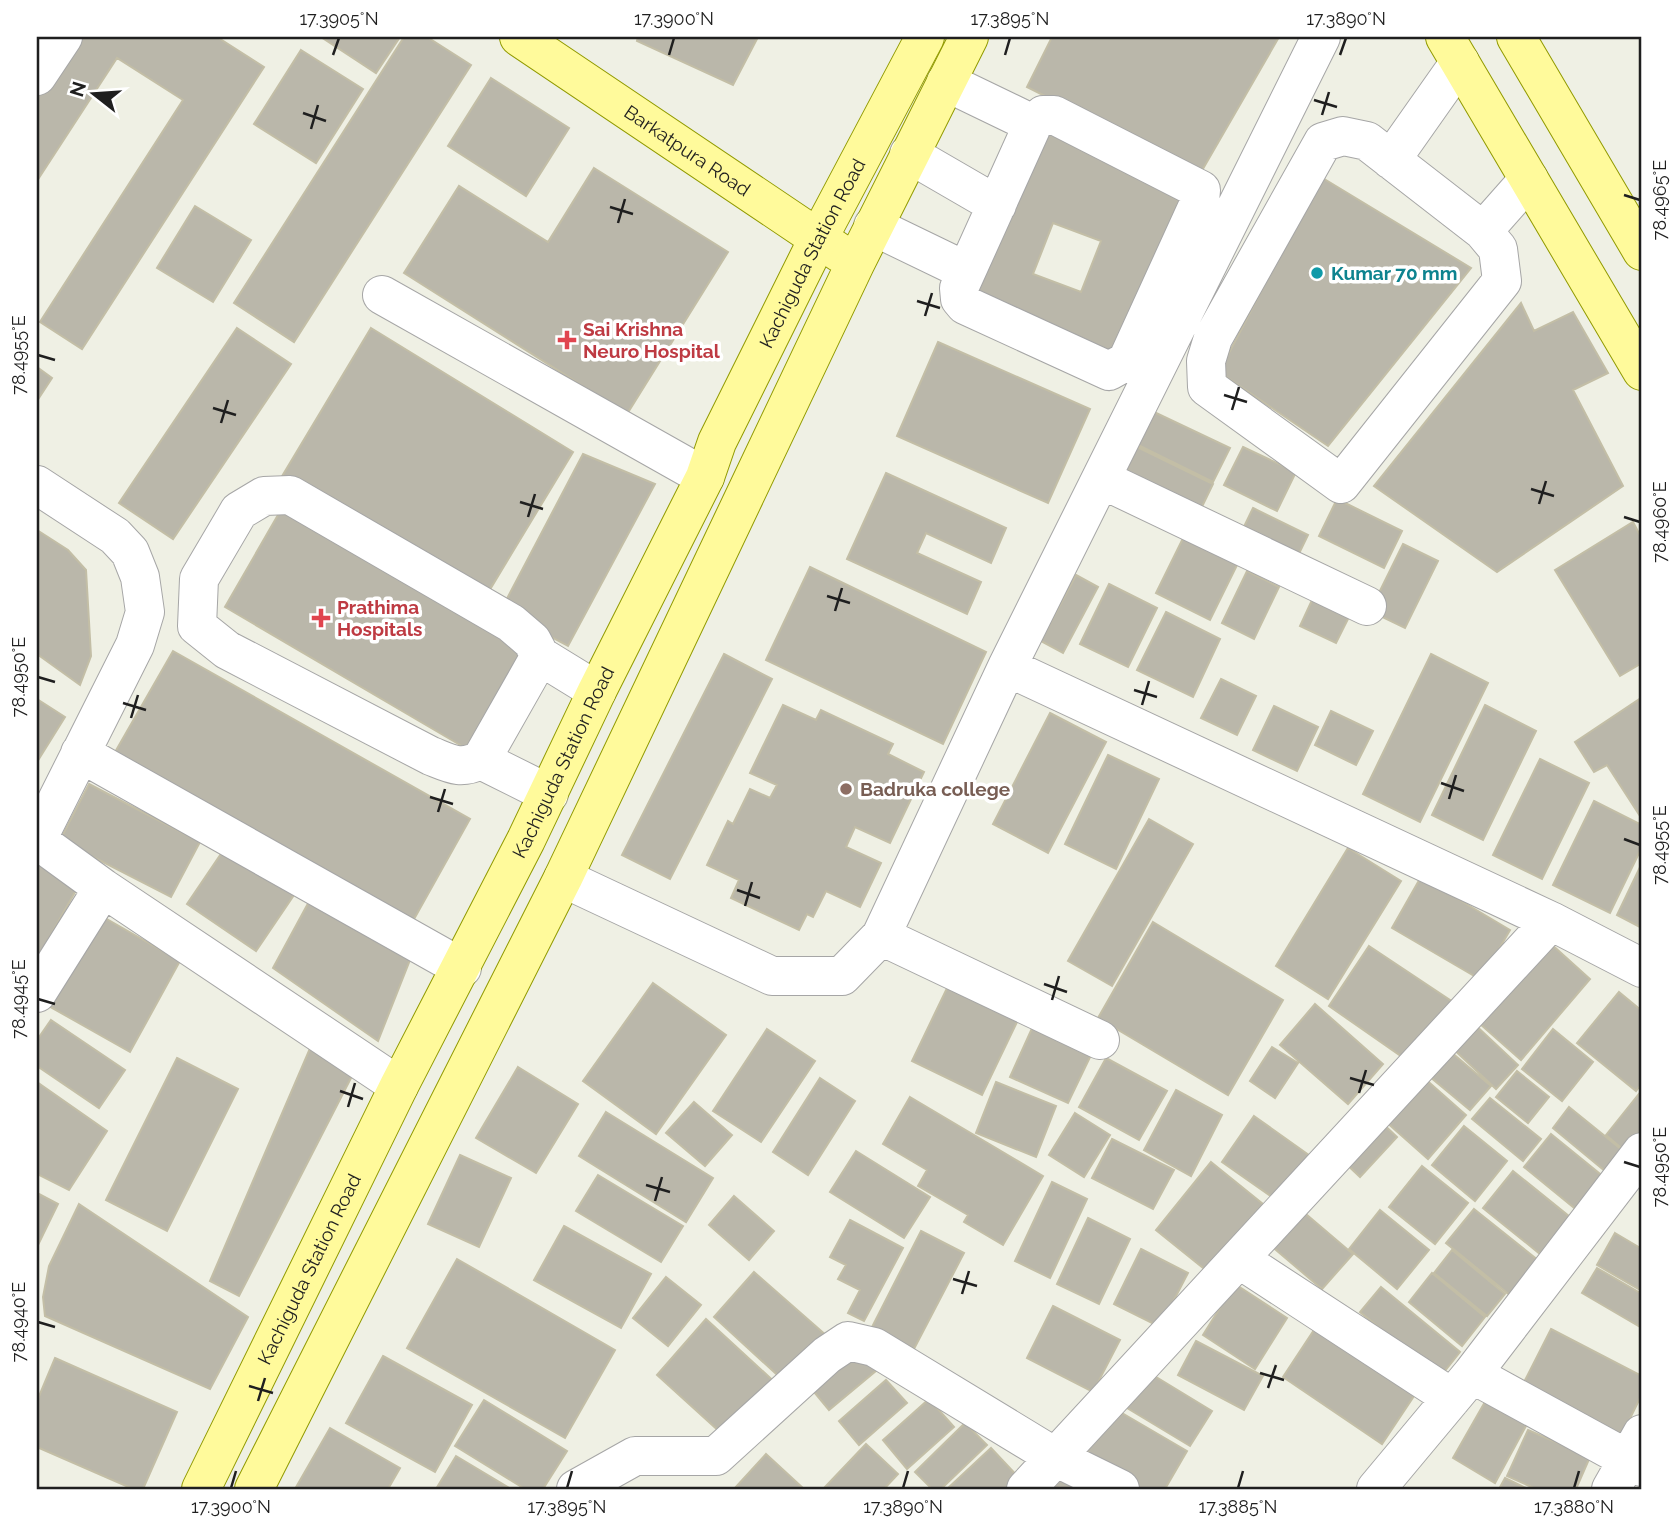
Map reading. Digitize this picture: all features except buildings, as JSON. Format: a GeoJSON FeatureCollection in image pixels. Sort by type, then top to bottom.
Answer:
{"type":"FeatureCollection","features":[{"type":"Feature","properties":{"kind":"main road","name":"Barkatpura Road"},"geometry":{"type":"LineString","coordinates":[[519,37],[855,264]]}},
{"type":"Feature","properties":{"kind":"main road","name":"Kachiguda Station Road"},"geometry":{"type":"LineString","coordinates":[[201,1489],[399,1086],[462,968],[549,794],[597,691],[705,477],[717,442],[818,239],[925,37]]}},
{"type":"Feature","properties":{"kind":"main road"},"geometry":{"type":"LineString","coordinates":[[254,1489],[563,878],[873,226],[969,37]]}},
{"type":"Feature","properties":{"kind":"main road"},"geometry":{"type":"LineString","coordinates":[[1516,37],[1642,251]]}},
{"type":"Feature","properties":{"kind":"main road"},"geometry":{"type":"LineString","coordinates":[[1453,50],[1642,371]]}},
{"type":"Feature","properties":{"kind":"street"},"geometry":{"type":"LineString","coordinates":[[37,76],[63,37]]}},
{"type":"Feature","properties":{"kind":"street"},"geometry":{"type":"LineString","coordinates":[[563,878],[772,976],[842,976],[881,936],[1007,667],[1321,37]]}},
{"type":"Feature","properties":{"kind":"street"},"geometry":{"type":"LineString","coordinates":[[1391,160],[1453,50]]}},
{"type":"Feature","properties":{"kind":"street"},"geometry":{"type":"LineString","coordinates":[[946,82],[1033,124]]}},
{"type":"Feature","properties":{"kind":"street"},"geometry":{"type":"LineString","coordinates":[[1043,115],[1054,115],[1200,190],[1200,201],[1195,214],[1127,361],[1109,371],[965,305],[960,299],[959,288],[997,205],[1033,124],[1043,115]]}},
{"type":"Feature","properties":{"kind":"street"},"geometry":{"type":"LineString","coordinates":[[1343,136],[1367,141],[1391,160],[1483,231],[1498,249],[1502,281],[1341,484],[1207,387],[1206,361],[1213,338],[1323,142],[1343,136]]}},
{"type":"Feature","properties":{"kind":"street"},"geometry":{"type":"LineString","coordinates":[[909,154],[997,205]]}},
{"type":"Feature","properties":{"kind":"street"},"geometry":{"type":"LineString","coordinates":[[1483,231],[1529,179]]}},
{"type":"Feature","properties":{"kind":"street"},"geometry":{"type":"LineString","coordinates":[[873,226],[966,271]]}},
{"type":"Feature","properties":{"kind":"street"},"geometry":{"type":"LineString","coordinates":[[382,295],[705,477]]}},
{"type":"Feature","properties":{"kind":"street"},"geometry":{"type":"LineString","coordinates":[[1101,479],[1367,606]]}},
{"type":"Feature","properties":{"kind":"street"},"geometry":{"type":"LineString","coordinates":[[37,485],[115,536],[130,552],[141,577],[145,612],[135,645],[37,840],[103,888],[399,1086]]}},
{"type":"Feature","properties":{"kind":"street"},"geometry":{"type":"LineString","coordinates":[[540,656],[481,760],[467,767],[452,764],[431,756],[227,650],[197,626],[199,579],[239,512],[264,496],[290,495],[511,623],[533,640],[540,656],[597,691]]}},
{"type":"Feature","properties":{"kind":"street"},"geometry":{"type":"LineString","coordinates":[[1007,667],[1551,921],[1642,968]]}},
{"type":"Feature","properties":{"kind":"street"},"geometry":{"type":"LineString","coordinates":[[80,754],[462,968]]}},
{"type":"Feature","properties":{"kind":"street"},"geometry":{"type":"LineString","coordinates":[[481,760],[549,794]]}},
{"type":"Feature","properties":{"kind":"street"},"geometry":{"type":"LineString","coordinates":[[37,993],[103,888]]}},
{"type":"Feature","properties":{"kind":"street"},"geometry":{"type":"LineString","coordinates":[[1026,1489],[1551,921]]}},
{"type":"Feature","properties":{"kind":"street"},"geometry":{"type":"LineString","coordinates":[[881,936],[1100,1040]]}},
{"type":"Feature","properties":{"kind":"street"},"geometry":{"type":"LineString","coordinates":[[1376,1489],[1462,1386],[1642,1152]]}},
{"type":"Feature","properties":{"kind":"street"},"geometry":{"type":"LineString","coordinates":[[1239,1259],[1462,1386],[1631,1463]]}},
{"type":"Feature","properties":{"kind":"street"},"geometry":{"type":"LineString","coordinates":[[576,1489],[635,1456],[716,1456],[827,1355],[848,1341],[874,1347],[1055,1457],[1120,1489]]}},
{"type":"Feature","properties":{"kind":"place","name":"Kumar 70 mm"},"geometry":{"type":"Point","coordinates":[1317,273]}},
{"type":"Feature","properties":{"kind":"place","name":"Sai Krishna Neuro Hospital"},"geometry":{"type":"Point","coordinates":[567,340]}},
{"type":"Feature","properties":{"kind":"place","name":"Prathima Hospitals"},"geometry":{"type":"Point","coordinates":[321,618]}},
{"type":"Feature","properties":{"kind":"place","name":"Badruka college"},"geometry":{"type":"Point","coordinates":[846,789]}}]}
